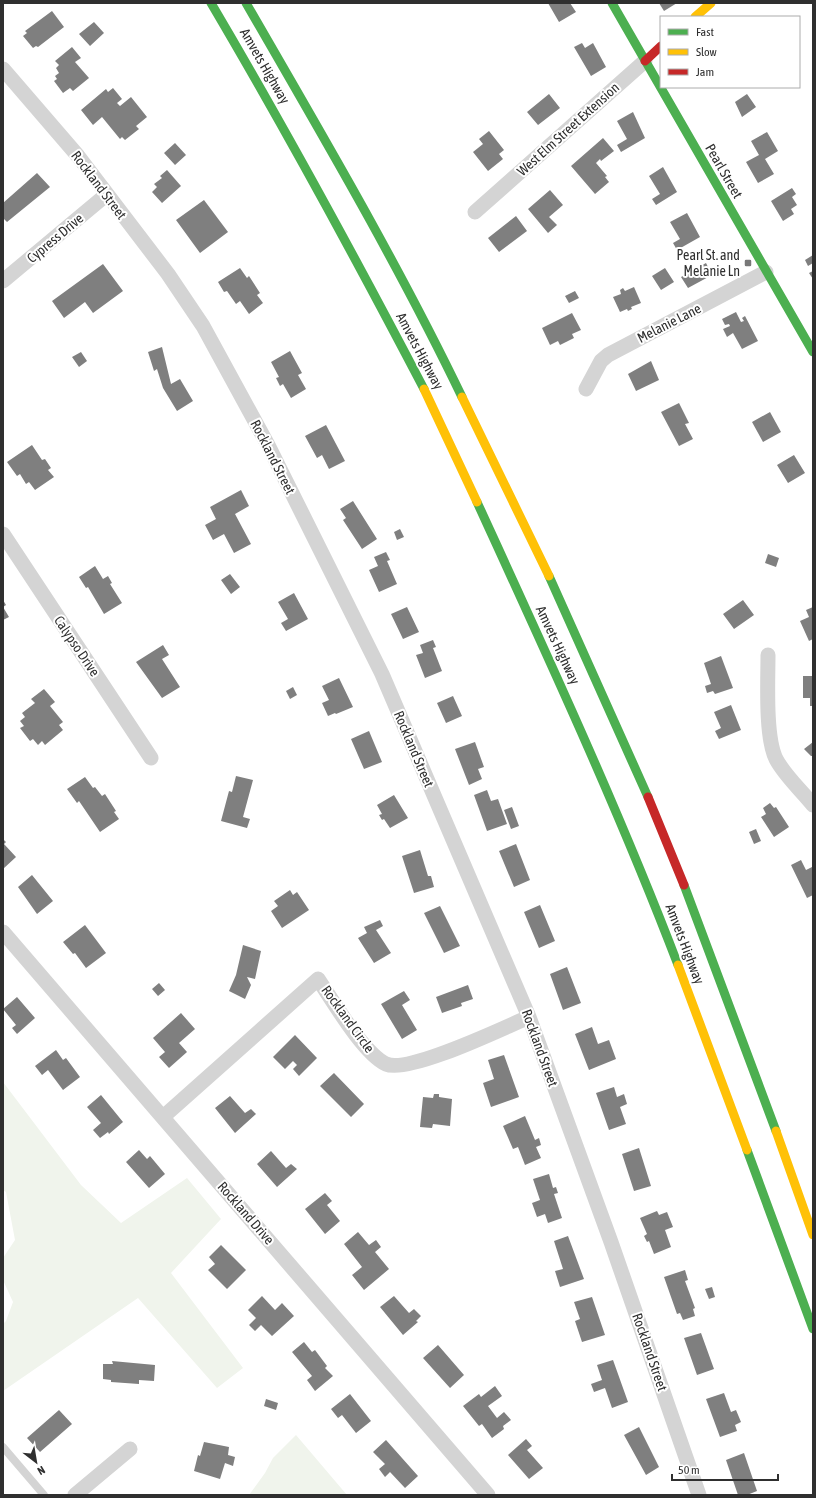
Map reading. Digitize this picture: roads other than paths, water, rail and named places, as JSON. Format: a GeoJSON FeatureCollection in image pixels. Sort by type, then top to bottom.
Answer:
{"type":"FeatureCollection","features":[{"type":"Feature","properties":{"kind":"main road","name":"Amvets Highway"},"geometry":{"type":"LineString","coordinates":[[211,3],[266,96],[347,241],[435,410],[600,772],[651,894],[813,1329]]}},
{"type":"Feature","properties":{"kind":"main road","name":"Amvets Highway"},"geometry":{"type":"LineString","coordinates":[[246,3],[347,178],[433,336],[557,592],[669,844],[749,1056],[813,1235]]}},
{"type":"Feature","properties":{"kind":"main road","name":"Pearl Street"},"geometry":{"type":"LineString","coordinates":[[612,3],[660,87]]}},
{"type":"Feature","properties":{"kind":"main road"},"geometry":{"type":"LineString","coordinates":[[696,16],[711,3]]}},
{"type":"Feature","properties":{"kind":"main road","name":"West Elm Street Extension"},"geometry":{"type":"LineString","coordinates":[[645,61],[660,47]]}},
{"type":"Feature","properties":{"kind":"main road","name":"Pearl Street"},"geometry":{"type":"LineString","coordinates":[[660,88],[813,352]]}},
{"type":"Feature","properties":{"kind":"street","name":"West Elm Street Extension"},"geometry":{"type":"LineString","coordinates":[[474,212],[645,61]]}},
{"type":"Feature","properties":{"kind":"street","name":"Rockland Street"},"geometry":{"type":"LineString","coordinates":[[3,69],[78,156],[106,195],[168,274],[203,326],[268,445],[382,674],[529,1017],[611,1242],[699,1495]]}},
{"type":"Feature","properties":{"kind":"street","name":"Cypress Drive"},"geometry":{"type":"LineString","coordinates":[[3,281],[106,195]]}},
{"type":"Feature","properties":{"kind":"street","name":"Melanie Lane"},"geometry":{"type":"LineString","coordinates":[[586,389],[601,361],[608,355],[766,272]]}},
{"type":"Feature","properties":{"kind":"street","name":"Calypso Drive"},"geometry":{"type":"LineString","coordinates":[[3,534],[151,758]]}},
{"type":"Feature","properties":{"kind":"street"},"geometry":{"type":"LineString","coordinates":[[768,655],[768,691],[772,748],[780,765],[813,805]]}},
{"type":"Feature","properties":{"kind":"street","name":"Rockland Drive"},"geometry":{"type":"LineString","coordinates":[[3,932],[488,1495]]}},
{"type":"Feature","properties":{"kind":"street","name":"Rockland Circle"},"geometry":{"type":"LineString","coordinates":[[162,1117],[318,978],[363,1043],[376,1058],[387,1064],[398,1066],[428,1059],[529,1017]]}},
{"type":"Feature","properties":{"kind":"street"},"geometry":{"type":"LineString","coordinates":[[75,1495],[130,1449]]}},
{"type":"Feature","properties":{"kind":"lane"},"geometry":{"type":"LineString","coordinates":[[3,1447],[44,1495]]}},
{"type":"Feature","properties":{"kind":"place","name":"Pearl St. and Melanie Ln"},"geometry":{"type":"Point","coordinates":[748,263]}}]}
